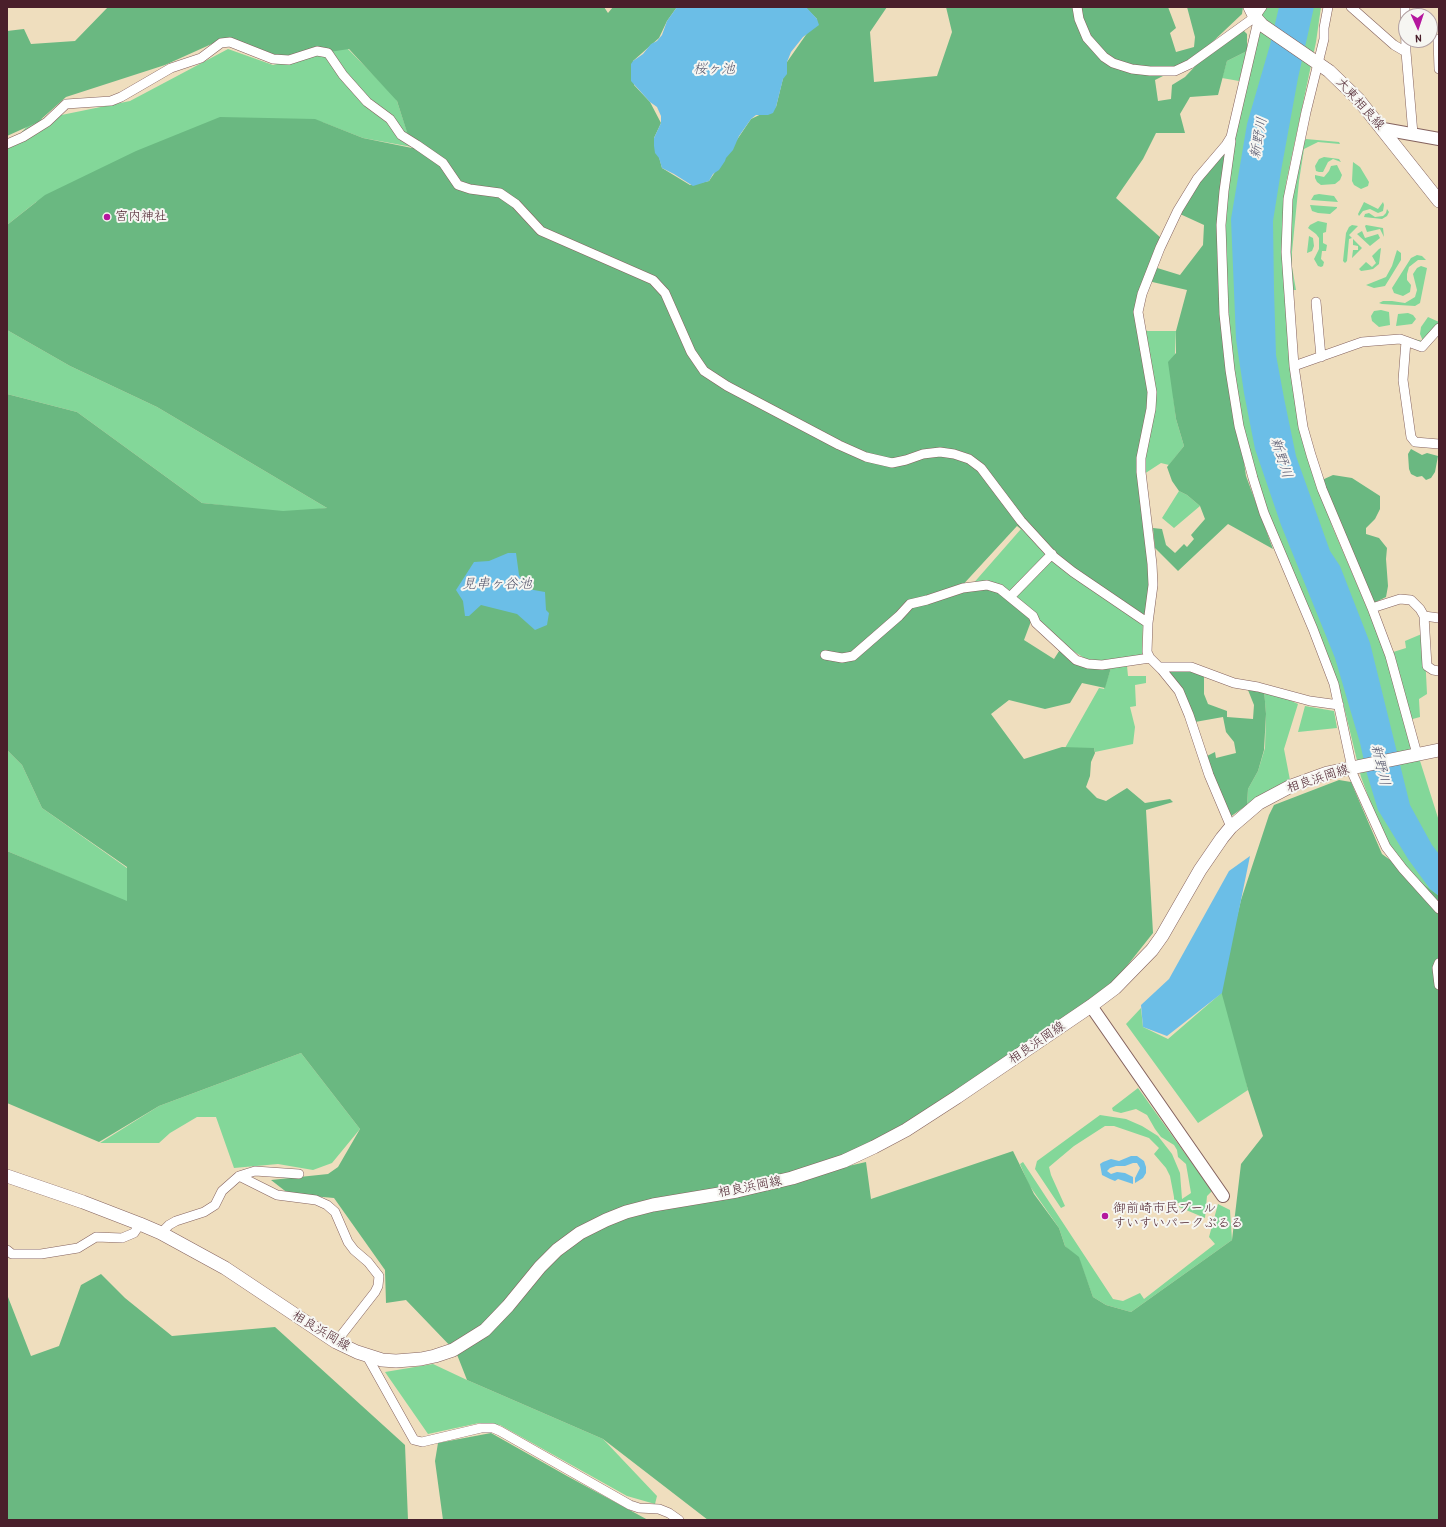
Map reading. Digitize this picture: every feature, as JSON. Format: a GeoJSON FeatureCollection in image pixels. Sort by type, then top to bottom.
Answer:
{"type":"FeatureCollection","features":[{"type":"Feature","properties":{"kind":"main road","name":"大東相良線"},"geometry":{"type":"LineString","coordinates":[[1257,16],[1341,81],[1358,99],[1439,201]]}},
{"type":"Feature","properties":{"kind":"main road","name":"相良浜岡線"},"geometry":{"type":"LineString","coordinates":[[7,1176],[161,1233],[225,1268],[336,1342],[367,1356],[382,1360],[396,1361],[435,1356],[453,1350],[485,1330],[540,1267],[557,1250],[580,1234],[606,1220],[626,1212],[653,1205],[737,1191],[792,1178],[829,1167],[874,1147],[906,1130],[957,1098],[1091,1006],[1114,988],[1152,950],[1162,936],[1200,870],[1231,827],[1259,803],[1291,786],[1327,773],[1439,750]]}},
{"type":"Feature","properties":{"kind":"street"},"geometry":{"type":"LineString","coordinates":[[1076,7],[1087,38],[1104,57],[1113,63],[1132,69],[1150,71],[1175,71],[1190,64],[1257,16]]}},
{"type":"Feature","properties":{"kind":"street"},"geometry":{"type":"LineString","coordinates":[[1328,7],[1324,28],[1324,40],[1316,62],[1294,161],[1288,198],[1286,252],[1294,366],[1303,427],[1311,455],[1324,495],[1372,608],[1390,656],[1415,755]]}},
{"type":"Feature","properties":{"kind":"street"},"geometry":{"type":"LineString","coordinates":[[1351,7],[1394,45],[1406,52]]}},
{"type":"Feature","properties":{"kind":"street"},"geometry":{"type":"LineString","coordinates":[[1405,7],[1406,52],[1413,134]]}},
{"type":"Feature","properties":{"kind":"street"},"geometry":{"type":"LineString","coordinates":[[1257,16],[1231,137],[1224,191],[1221,233],[1224,314],[1230,370],[1239,426],[1264,513],[1313,629],[1334,684],[1352,767],[1386,847],[1403,869],[1439,909]]}},
{"type":"Feature","properties":{"kind":"street"},"geometry":{"type":"LineString","coordinates":[[1439,38],[1439,69]]}},
{"type":"Feature","properties":{"kind":"street"},"geometry":{"type":"LineString","coordinates":[[7,144],[23,137],[47,122],[66,104],[111,101],[121,97],[171,68],[201,58],[221,43],[230,42],[273,60],[289,60],[317,51],[328,53],[343,75],[367,102],[390,119],[401,136],[443,163],[458,185],[470,189],[500,193],[516,204],[541,231],[653,280],[665,293],[691,352],[704,371],[727,386],[839,445],[866,457],[892,462],[906,460],[923,454],[940,452],[954,454],[969,459],[981,468],[1021,521],[1052,554],[1074,572],[1148,623]]}},
{"type":"Feature","properties":{"kind":"street"},"geometry":{"type":"LineString","coordinates":[[1382,129],[1439,139]]}},
{"type":"Feature","properties":{"kind":"street"},"geometry":{"type":"LineString","coordinates":[[1231,137],[1197,180],[1178,210],[1160,248],[1142,294],[1138,312],[1152,392],[1152,409],[1141,458],[1141,472],[1152,564],[1152,596],[1148,623],[1146,646],[1147,652],[1150,658],[1160,667],[1179,691],[1189,715],[1209,775],[1231,827]]}},
{"type":"Feature","properties":{"kind":"street"},"geometry":{"type":"LineString","coordinates":[[1316,302],[1321,357]]}},
{"type":"Feature","properties":{"kind":"street"},"geometry":{"type":"LineString","coordinates":[[1294,366],[1362,342],[1400,339],[1422,347],[1439,328]]}},
{"type":"Feature","properties":{"kind":"street"},"geometry":{"type":"LineString","coordinates":[[1406,341],[1403,380],[1411,438],[1415,442],[1439,444]]}},
{"type":"Feature","properties":{"kind":"street"},"geometry":{"type":"LineString","coordinates":[[1010,597],[1052,554]]}},
{"type":"Feature","properties":{"kind":"street"},"geometry":{"type":"LineString","coordinates":[[825,655],[842,658],[853,656],[899,616],[910,604],[971,586],[987,585],[1000,588],[1034,616],[1036,623],[1076,660],[1088,664],[1102,665],[1150,658]]}},
{"type":"Feature","properties":{"kind":"street"},"geometry":{"type":"LineString","coordinates":[[1372,608],[1400,599],[1411,600],[1420,608],[1424,616],[1427,666],[1433,670],[1439,671]]}},
{"type":"Feature","properties":{"kind":"street"},"geometry":{"type":"LineString","coordinates":[[1424,616],[1439,618]]}},
{"type":"Feature","properties":{"kind":"street"},"geometry":{"type":"LineString","coordinates":[[1160,667],[1191,667],[1234,683],[1258,686],[1310,700],[1339,705]]}},
{"type":"Feature","properties":{"kind":"street"},"geometry":{"type":"LineString","coordinates":[[1439,963],[1436,968],[1439,985]]}},
{"type":"Feature","properties":{"kind":"street"},"geometry":{"type":"LineString","coordinates":[[1091,1006],[1223,1196]]}},
{"type":"Feature","properties":{"kind":"street"},"geometry":{"type":"LineString","coordinates":[[161,1233],[169,1225],[176,1221],[204,1212],[215,1205],[222,1191],[239,1176],[255,1171],[299,1174]]}},
{"type":"Feature","properties":{"kind":"street"},"geometry":{"type":"LineString","coordinates":[[239,1176],[277,1195],[316,1200],[328,1205],[335,1212],[348,1242],[354,1250],[368,1262],[379,1276],[378,1286],[375,1292],[336,1342]]}},
{"type":"Feature","properties":{"kind":"street"},"geometry":{"type":"LineString","coordinates":[[7,1250],[12,1254],[42,1254],[78,1248],[96,1237],[122,1238],[134,1233],[140,1224]]}},
{"type":"Feature","properties":{"kind":"street"},"geometry":{"type":"LineString","coordinates":[[367,1356],[414,1440],[422,1442],[481,1428],[493,1428],[630,1505],[639,1508],[659,1509],[669,1513],[678,1520]]}},
{"type":"Feature","properties":{"kind":"green space"},"geometry":{"type":"Polygon","coordinates":[[[108,7],[604,7],[608,13],[613,7],[677,7],[667,21],[659,38],[633,61],[634,85],[650,102],[661,123],[654,138],[662,168],[690,185],[709,181],[751,119],[776,107],[787,62],[817,19],[805,7],[887,7],[870,32],[874,82],[937,76],[952,32],[946,7],[1168,7],[1176,28],[1170,33],[1176,52],[1194,47],[1195,37],[1187,7],[1243,7],[1242,14],[1205,49],[1177,69],[1155,80],[1158,101],[1171,99],[1172,85],[1185,77],[1200,61],[1243,30],[1247,34],[1247,51],[1227,61],[1218,95],[1190,97],[1180,114],[1185,133],[1156,133],[1143,159],[1116,198],[1161,238],[1154,267],[1180,275],[1203,245],[1204,225],[1180,214],[1196,184],[1227,150],[1221,219],[1234,394],[1246,476],[1273,549],[1228,524],[1178,571],[1155,548],[1153,528],[1162,529],[1166,545],[1175,553],[1184,544],[1187,547],[1194,539],[1191,535],[1205,519],[1200,506],[1187,495],[1179,491],[1172,481],[1167,467],[1184,446],[1176,419],[1168,362],[1176,353],[1176,331],[1187,290],[1148,281],[1138,312],[1152,392],[1141,465],[1150,558],[1148,612],[1143,618],[1017,526],[959,589],[1000,589],[1033,616],[1024,640],[1054,659],[1061,648],[1088,666],[1111,668],[1105,688],[1082,683],[1070,703],[1045,709],[1009,700],[991,714],[1024,759],[1062,747],[1094,748],[1095,753],[1091,762],[1090,776],[1086,787],[1097,798],[1106,801],[1127,788],[1145,803],[1170,799],[1173,802],[1146,810],[1153,933],[1115,981],[974,1083],[874,1147],[783,1181],[866,1162],[871,1199],[1013,1151],[1034,1194],[1059,1228],[1065,1246],[1079,1257],[1093,1297],[1106,1305],[1131,1312],[1232,1240],[1241,1164],[1263,1136],[1248,1090],[1220,987],[1241,900],[1269,815],[1274,805],[1339,780],[1351,782],[1382,854],[1439,896],[1439,1520],[708,1520],[603,1439],[467,1380],[456,1352],[406,1300],[386,1303],[385,1270],[334,1198],[289,1194],[271,1180],[328,1174],[338,1167],[360,1129],[301,1053],[159,1106],[99,1142],[7,1103],[7,851],[127,901],[127,867],[42,808],[22,765],[7,750],[7,394],[77,412],[202,503],[283,511],[327,508],[157,407],[70,366],[7,330],[7,225],[45,195],[136,151],[220,117],[315,119],[363,138],[412,148],[397,101],[349,49],[277,60],[225,38],[165,65],[66,97],[38,122],[7,136],[7,31],[24,29],[31,44],[75,41],[108,7]]]}},
{"type":"Feature","properties":{"kind":"green space"},"geometry":{"type":"Polygon","coordinates":[[[1259,7],[1321,7],[1316,42],[1286,183],[1283,208],[1303,427],[1332,526],[1393,669],[1439,821],[1439,904],[1388,849],[1361,777],[1338,682],[1316,626],[1270,527],[1240,428],[1224,299],[1227,190],[1232,140],[1262,16],[1259,7]]]}},
{"type":"Feature","properties":{"kind":"green space"},"geometry":{"type":"Polygon","coordinates":[[[346,47],[396,98],[412,147],[363,138],[322,122],[36,202],[7,225],[7,148],[32,121],[130,101],[228,49],[273,65],[346,47]]]}},
{"type":"Feature","properties":{"kind":"green space"},"geometry":{"type":"Polygon","coordinates":[[[1247,51],[1239,81],[1222,78],[1227,61],[1247,51]]]}},
{"type":"Feature","properties":{"kind":"green space"},"geometry":{"type":"Polygon","coordinates":[[[1306,139],[1339,142],[1340,144],[1318,142],[1304,149],[1299,181],[1292,252],[1292,267],[1296,290],[1290,290],[1291,199],[1299,148],[1306,139]]]}},
{"type":"Feature","properties":{"kind":"green space"},"geometry":{"type":"Polygon","coordinates":[[[1324,157],[1339,159],[1341,162],[1333,159],[1328,162],[1323,172],[1316,171],[1315,166],[1319,159],[1324,157]]]}},
{"type":"Feature","properties":{"kind":"green space"},"geometry":{"type":"Polygon","coordinates":[[[1353,162],[1360,167],[1369,182],[1368,186],[1361,189],[1354,185],[1352,181],[1353,162]]]}},
{"type":"Feature","properties":{"kind":"green space"},"geometry":{"type":"Polygon","coordinates":[[[1337,165],[1342,175],[1340,180],[1335,184],[1321,185],[1317,182],[1315,175],[1324,177],[1331,166],[1337,165]]]}},
{"type":"Feature","properties":{"kind":"green space"},"geometry":{"type":"Polygon","coordinates":[[[1319,194],[1334,196],[1338,202],[1311,200],[1314,195],[1319,194]]]}},
{"type":"Feature","properties":{"kind":"green space"},"geometry":{"type":"Polygon","coordinates":[[[1364,202],[1378,209],[1383,202],[1383,211],[1378,213],[1370,209],[1363,211],[1359,216],[1358,214],[1364,202]]]}},
{"type":"Feature","properties":{"kind":"green space"},"geometry":{"type":"Polygon","coordinates":[[[1310,205],[1337,208],[1330,214],[1318,213],[1312,211],[1310,205]]]}},
{"type":"Feature","properties":{"kind":"green space"},"geometry":{"type":"Polygon","coordinates":[[[1387,209],[1389,212],[1387,216],[1382,219],[1364,217],[1365,214],[1369,213],[1375,217],[1383,216],[1387,209]]]}},
{"type":"Feature","properties":{"kind":"green space"},"geometry":{"type":"Polygon","coordinates":[[[1318,221],[1327,223],[1326,232],[1323,233],[1323,243],[1327,245],[1326,251],[1322,251],[1321,259],[1324,262],[1323,266],[1321,267],[1318,266],[1314,259],[1319,249],[1319,238],[1308,228],[1310,225],[1318,221]]]}},
{"type":"Feature","properties":{"kind":"green space"},"geometry":{"type":"Polygon","coordinates":[[[1352,225],[1358,226],[1349,235],[1352,238],[1349,239],[1347,261],[1345,263],[1343,261],[1346,233],[1352,225]]]}},
{"type":"Feature","properties":{"kind":"green space"},"geometry":{"type":"Polygon","coordinates":[[[1366,225],[1383,228],[1384,237],[1380,229],[1367,232],[1366,225]]]}},
{"type":"Feature","properties":{"kind":"green space"},"geometry":{"type":"Polygon","coordinates":[[[1362,231],[1365,238],[1378,234],[1380,238],[1370,246],[1357,234],[1362,231]]]}},
{"type":"Feature","properties":{"kind":"green space"},"geometry":{"type":"Polygon","coordinates":[[[1309,236],[1313,238],[1314,246],[1312,251],[1307,253],[1309,236]]]}},
{"type":"Feature","properties":{"kind":"green space"},"geometry":{"type":"Polygon","coordinates":[[[1353,239],[1362,248],[1352,258],[1353,250],[1358,250],[1358,246],[1353,245],[1353,239]]]}},
{"type":"Feature","properties":{"kind":"green space"},"geometry":{"type":"Polygon","coordinates":[[[1381,248],[1379,264],[1373,269],[1361,271],[1359,269],[1366,262],[1372,267],[1376,263],[1372,256],[1381,248]]]}},
{"type":"Feature","properties":{"kind":"green space"},"geometry":{"type":"Polygon","coordinates":[[[1397,250],[1401,253],[1401,260],[1385,286],[1374,288],[1366,285],[1386,277],[1392,266],[1397,250]]]}},
{"type":"Feature","properties":{"kind":"green space"},"geometry":{"type":"Polygon","coordinates":[[[1417,255],[1422,256],[1426,260],[1418,260],[1409,267],[1407,280],[1411,285],[1410,292],[1403,296],[1394,293],[1392,288],[1411,258],[1417,255]]]}},
{"type":"Feature","properties":{"kind":"green space"},"geometry":{"type":"Polygon","coordinates":[[[1421,266],[1427,268],[1420,303],[1415,306],[1379,303],[1383,301],[1392,301],[1405,303],[1415,297],[1417,290],[1413,274],[1417,268],[1421,266]]]}},
{"type":"Feature","properties":{"kind":"green space"},"geometry":{"type":"Polygon","coordinates":[[[1381,310],[1389,312],[1390,325],[1379,327],[1372,321],[1371,316],[1374,311],[1381,310]]]}},
{"type":"Feature","properties":{"kind":"green space"},"geometry":{"type":"Polygon","coordinates":[[[1408,313],[1413,315],[1416,319],[1412,324],[1396,326],[1398,314],[1408,313]]]}},
{"type":"Feature","properties":{"kind":"green space"},"geometry":{"type":"Polygon","coordinates":[[[1428,317],[1439,322],[1420,346],[1403,337],[1423,341],[1420,334],[1421,327],[1428,317]]]}},
{"type":"Feature","properties":{"kind":"green space"},"geometry":{"type":"Polygon","coordinates":[[[7,330],[70,366],[157,407],[327,508],[290,513],[202,503],[77,412],[7,394],[7,330]]]}},
{"type":"Feature","properties":{"kind":"green space"},"geometry":{"type":"Polygon","coordinates":[[[1142,330],[1176,331],[1173,394],[1176,419],[1184,446],[1169,465],[1161,463],[1141,476],[1142,330]]]}},
{"type":"Feature","properties":{"kind":"green space"},"geometry":{"type":"Polygon","coordinates":[[[1411,449],[1422,455],[1427,453],[1438,456],[1435,472],[1431,478],[1426,480],[1422,476],[1417,477],[1411,474],[1409,469],[1408,454],[1411,449]]]}},
{"type":"Feature","properties":{"kind":"green space"},"geometry":{"type":"Polygon","coordinates":[[[1333,475],[1352,478],[1380,496],[1380,509],[1375,519],[1366,528],[1366,534],[1379,538],[1387,548],[1386,559],[1388,586],[1386,597],[1370,605],[1322,480],[1333,475]]]}},
{"type":"Feature","properties":{"kind":"green space"},"geometry":{"type":"Polygon","coordinates":[[[1179,491],[1187,495],[1200,506],[1174,528],[1162,518],[1179,491]]]}},
{"type":"Feature","properties":{"kind":"green space"},"geometry":{"type":"Polygon","coordinates":[[[1021,529],[1143,620],[1142,656],[1094,664],[1073,651],[1034,616],[971,586],[1021,529]]]}},
{"type":"Feature","properties":{"kind":"green space"},"geometry":{"type":"Polygon","coordinates":[[[1424,633],[1427,694],[1419,699],[1420,717],[1409,720],[1390,653],[1406,648],[1405,641],[1424,633]]]}},
{"type":"Feature","properties":{"kind":"green space"},"geometry":{"type":"Polygon","coordinates":[[[1127,666],[1128,676],[1146,676],[1146,683],[1135,685],[1136,706],[1130,707],[1135,727],[1133,744],[1095,752],[1094,748],[1065,748],[1099,688],[1104,689],[1111,668],[1127,666]]]}},
{"type":"Feature","properties":{"kind":"green space"},"geometry":{"type":"Polygon","coordinates":[[[1166,669],[1193,669],[1204,676],[1204,694],[1208,704],[1227,711],[1227,717],[1253,719],[1254,705],[1248,690],[1264,689],[1266,714],[1264,750],[1258,771],[1248,789],[1247,805],[1230,817],[1227,814],[1207,756],[1215,752],[1216,758],[1236,753],[1234,742],[1226,732],[1223,717],[1195,722],[1166,669]]]}},
{"type":"Feature","properties":{"kind":"green space"},"geometry":{"type":"Polygon","coordinates":[[[1264,688],[1298,704],[1284,749],[1290,780],[1247,805],[1248,789],[1258,771],[1265,748],[1266,715],[1264,688]]]}},
{"type":"Feature","properties":{"kind":"green space"},"geometry":{"type":"Polygon","coordinates":[[[1305,706],[1334,711],[1337,728],[1298,732],[1305,706]]]}},
{"type":"Feature","properties":{"kind":"green space"},"geometry":{"type":"Polygon","coordinates":[[[7,750],[22,765],[42,808],[127,868],[127,902],[7,851],[7,750]]]}},
{"type":"Feature","properties":{"kind":"green space"},"geometry":{"type":"Polygon","coordinates":[[[1226,989],[1248,1090],[1198,1123],[1126,1024],[1141,1008],[1143,1027],[1168,1039],[1226,989]]]}},
{"type":"Feature","properties":{"kind":"green space"},"geometry":{"type":"Polygon","coordinates":[[[301,1053],[360,1129],[332,1163],[313,1170],[278,1164],[234,1168],[216,1117],[197,1117],[170,1133],[159,1143],[100,1143],[159,1106],[301,1053]]]}},
{"type":"Feature","properties":{"kind":"green space"},"geometry":{"type":"Polygon","coordinates":[[[1138,1088],[1212,1191],[1207,1196],[1205,1218],[1179,1207],[1179,1203],[1174,1203],[1170,1176],[1166,1168],[1154,1154],[1159,1148],[1149,1138],[1114,1126],[1105,1126],[1074,1146],[1049,1167],[1065,1206],[1061,1208],[1035,1169],[1037,1161],[1100,1115],[1126,1119],[1142,1126],[1158,1136],[1172,1154],[1180,1173],[1182,1199],[1191,1193],[1186,1164],[1178,1157],[1177,1150],[1174,1145],[1161,1137],[1147,1115],[1136,1109],[1121,1113],[1113,1111],[1112,1108],[1138,1088]]]}},
{"type":"Feature","properties":{"kind":"green space"},"geometry":{"type":"Polygon","coordinates":[[[1023,1162],[1113,1299],[1123,1301],[1140,1293],[1144,1299],[1215,1244],[1209,1237],[1218,1204],[1230,1210],[1232,1240],[1131,1312],[1106,1305],[1093,1297],[1079,1259],[1065,1246],[1059,1228],[1029,1185],[1020,1164],[1023,1162]]]}},
{"type":"Feature","properties":{"kind":"green space"},"geometry":{"type":"Polygon","coordinates":[[[101,1274],[125,1298],[172,1336],[275,1327],[405,1445],[408,1520],[7,1520],[7,1297],[31,1356],[59,1346],[81,1285],[101,1274]]]}},
{"type":"Feature","properties":{"kind":"green space"},"geometry":{"type":"Polygon","coordinates":[[[433,1364],[603,1439],[657,1496],[655,1504],[627,1496],[500,1425],[479,1423],[428,1434],[385,1372],[433,1364]]]}},
{"type":"Feature","properties":{"kind":"green space"},"geometry":{"type":"Polygon","coordinates":[[[491,1433],[648,1520],[443,1520],[435,1461],[438,1443],[491,1433]]]}},
{"type":"Feature","properties":{"kind":"water","name":"桜ヶ池"},"geometry":{"type":"Polygon","coordinates":[[[677,7],[806,7],[817,19],[819,25],[803,37],[791,52],[787,62],[787,74],[783,79],[773,113],[768,115],[756,115],[751,119],[739,136],[733,150],[719,170],[713,174],[709,181],[693,186],[662,168],[659,158],[655,153],[654,146],[654,138],[661,123],[661,116],[657,107],[650,102],[631,81],[631,64],[662,35],[667,21],[677,7]]]}},
{"type":"Feature","properties":{"kind":"water","name":"新野川"},"geometry":{"type":"Polygon","coordinates":[[[1279,7],[1314,7],[1298,78],[1273,221],[1276,355],[1296,456],[1330,551],[1340,566],[1370,643],[1410,805],[1432,845],[1439,854],[1439,896],[1430,889],[1408,859],[1378,810],[1335,658],[1281,525],[1255,449],[1244,393],[1236,339],[1231,219],[1247,124],[1270,45],[1279,7]]]}},
{"type":"Feature","properties":{"kind":"water","name":"見串ヶ谷池"},"geometry":{"type":"Polygon","coordinates":[[[508,553],[516,553],[519,575],[528,589],[545,592],[546,610],[549,613],[547,625],[535,630],[517,614],[481,605],[469,616],[465,616],[463,601],[456,590],[474,562],[489,561],[508,553]]]}},
{"type":"Feature","properties":{"kind":"water"},"geometry":{"type":"Polygon","coordinates":[[[1250,856],[1222,993],[1167,1036],[1143,1027],[1141,1005],[1169,979],[1229,871],[1250,856]]]}},
{"type":"Feature","properties":{"kind":"water"},"geometry":{"type":"Polygon","coordinates":[[[1131,1156],[1137,1156],[1144,1161],[1146,1173],[1143,1178],[1135,1183],[1135,1178],[1140,1168],[1137,1163],[1125,1166],[1116,1166],[1107,1171],[1111,1174],[1117,1172],[1125,1173],[1133,1177],[1133,1184],[1118,1179],[1115,1181],[1102,1175],[1100,1164],[1103,1162],[1111,1159],[1119,1161],[1131,1156]]]}},
{"type":"Feature","properties":{"kind":"place","name":"宮内神社"},"geometry":{"type":"Point","coordinates":[107,217]}},
{"type":"Feature","properties":{"kind":"place","name":"御前崎市民プール すいすいパークぷるる"},"geometry":{"type":"Point","coordinates":[1105,1216]}}]}
